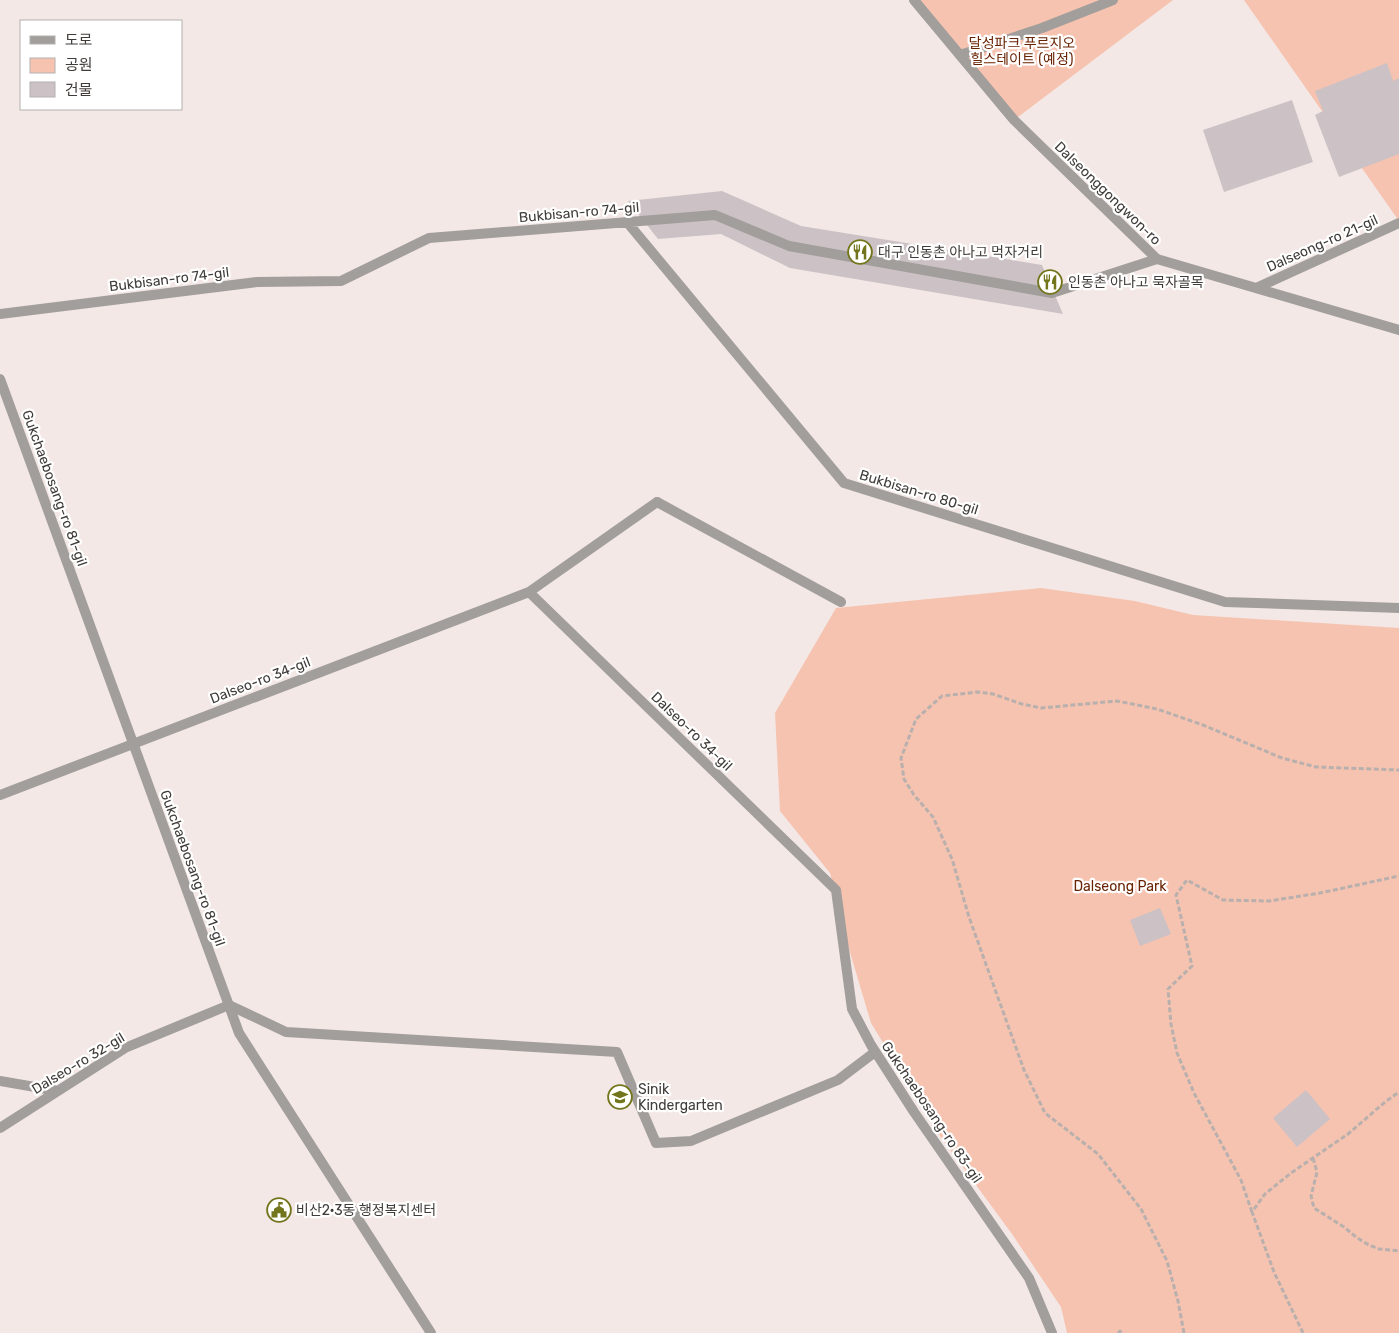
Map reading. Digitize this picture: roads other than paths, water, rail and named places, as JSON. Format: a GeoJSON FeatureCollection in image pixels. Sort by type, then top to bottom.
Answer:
{"type":"FeatureCollection","features":[{"type":"Feature","properties":{"kind":"street","name":"Dalseonggongwon-ro"},"geometry":{"type":"LineString","coordinates":[[914,0],[1014,120],[1156,259],[1399,330]]}},
{"type":"Feature","properties":{"kind":"street"},"geometry":{"type":"LineString","coordinates":[[960,55],[1042,28],[1113,0]]}},
{"type":"Feature","properties":{"kind":"street","name":"Bukbisan-ro 74-gil"},"geometry":{"type":"LineString","coordinates":[[0,314],[257,282],[341,281],[429,238],[715,215],[789,246],[1052,292],[1156,259]]}},
{"type":"Feature","properties":{"kind":"street","name":"Bukbisan-ro 80-gil"},"geometry":{"type":"LineString","coordinates":[[627,222],[844,483],[1225,602],[1399,608]]}},
{"type":"Feature","properties":{"kind":"street","name":"Dalseong-ro 21-gil"},"geometry":{"type":"LineString","coordinates":[[1256,288],[1399,223]]}},
{"type":"Feature","properties":{"kind":"street","name":"Gukchaebosang-ro 81-gil"},"geometry":{"type":"LineString","coordinates":[[0,378],[239,1034],[431,1333]]}},
{"type":"Feature","properties":{"kind":"street","name":"Dalseo-ro 34-gil"},"geometry":{"type":"LineString","coordinates":[[0,795],[530,592],[657,502],[841,602]]}},
{"type":"Feature","properties":{"kind":"street","name":"Dalseo-ro 34-gil"},"geometry":{"type":"LineString","coordinates":[[530,592],[836,890]]}},
{"type":"Feature","properties":{"kind":"street","name":"Gukchaebosang-ro 83-gil"},"geometry":{"type":"LineString","coordinates":[[836,890],[852,1009],[875,1052],[914,1112],[1028,1278],[1052,1333]]}},
{"type":"Feature","properties":{"kind":"street"},"geometry":{"type":"LineString","coordinates":[[229,1005],[286,1032],[617,1052],[656,1143],[691,1141],[820,1088],[838,1080],[875,1052]]}},
{"type":"Feature","properties":{"kind":"street","name":"Dalseo-ro 32-gil"},"geometry":{"type":"LineString","coordinates":[[0,1128],[125,1048],[229,1005]]}},
{"type":"Feature","properties":{"kind":"street"},"geometry":{"type":"LineString","coordinates":[[0,1080],[58,1091]]}},
{"type":"Feature","properties":{"kind":"place","name":"대구 인동촌 아나고 먹자거리"},"geometry":{"type":"Point","coordinates":[860,252]}},
{"type":"Feature","properties":{"kind":"place","name":"인동촌 아나고 묵자골목"},"geometry":{"type":"Point","coordinates":[1050,282]}},
{"type":"Feature","properties":{"kind":"place","name":"Sinik Kindergarten"},"geometry":{"type":"Point","coordinates":[620,1097]}},
{"type":"Feature","properties":{"kind":"place","name":"비산2·3동 행정복지센터"},"geometry":{"type":"Point","coordinates":[279,1210]}},
{"type":"Feature","properties":{"kind":"park label","name":"달성파크 푸르지오 힐스테이트 (예정)"},"geometry":{"type":"Point","coordinates":[1022,52]}},
{"type":"Feature","properties":{"kind":"park label","name":"Dalseong Park"},"geometry":{"type":"Point","coordinates":[1120,886]}}]}
